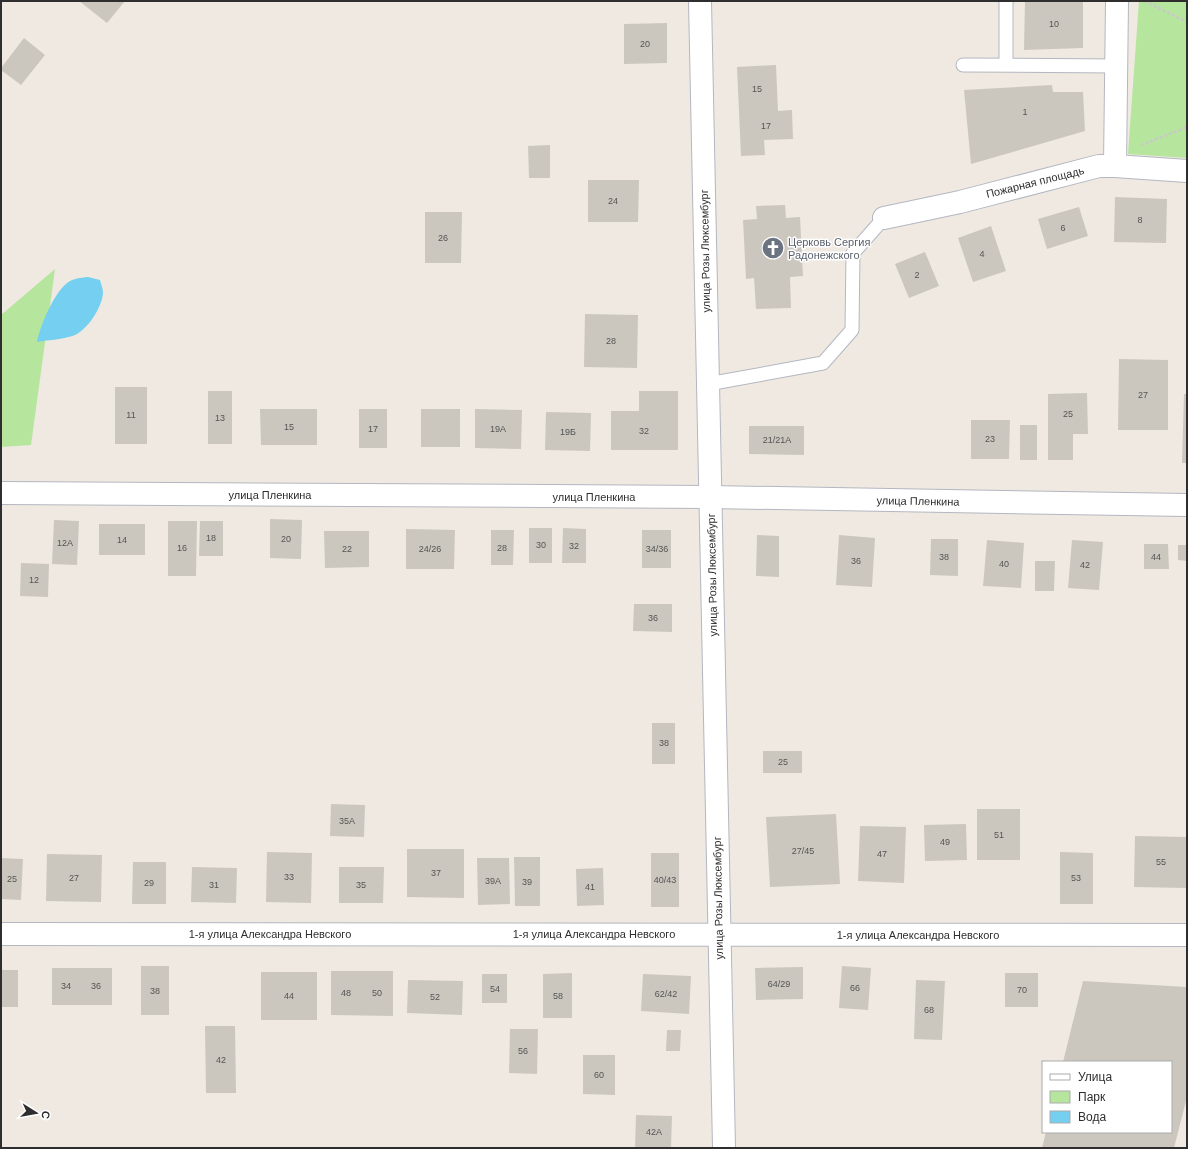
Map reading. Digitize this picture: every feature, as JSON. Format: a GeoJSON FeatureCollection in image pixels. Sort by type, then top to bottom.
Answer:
{"type":"FeatureCollection","features":[{"type":"Feature","properties":{"kind":"street","name":"улица Розы Люксембург"},"geometry":{"type":"LineString","coordinates":[[700,1],[724,1148]]}},
{"type":"Feature","properties":{"kind":"street"},"geometry":{"type":"LineString","coordinates":[[1115,166],[1117,1]]}},
{"type":"Feature","properties":{"kind":"street","name":"Пожарная площадь"},"geometry":{"type":"LineString","coordinates":[[884,218],[960,202],[1099,166],[1187,171]]}},
{"type":"Feature","properties":{"kind":"street","name":"улица Пленкина"},"geometry":{"type":"LineString","coordinates":[[1,493],[710,497],[1187,505]]}},
{"type":"Feature","properties":{"kind":"street","name":"1-я улица Александра Невского"},"geometry":{"type":"LineString","coordinates":[[1,934],[1187,935]]}},
{"type":"Feature","properties":{"kind":"lane"},"geometry":{"type":"LineString","coordinates":[[1006,1],[1006,65]]}},
{"type":"Feature","properties":{"kind":"lane"},"geometry":{"type":"LineString","coordinates":[[963,65],[1116,66]]}},
{"type":"Feature","properties":{"kind":"lane"},"geometry":{"type":"LineString","coordinates":[[708,384],[823,363],[852,330],[853,253],[884,218]]}},
{"type":"Feature","properties":{"kind":"path"},"geometry":{"type":"LineString","coordinates":[[1145,1],[1187,22]]}},
{"type":"Feature","properties":{"kind":"path"},"geometry":{"type":"LineString","coordinates":[[1115,166],[1136,147],[1187,128]]}},
{"type":"Feature","properties":{"kind":"green space"},"geometry":{"type":"Polygon","coordinates":[[[1139,1],[1187,1],[1187,158],[1128,154],[1139,1]]]}},
{"type":"Feature","properties":{"kind":"green space"},"geometry":{"type":"Polygon","coordinates":[[[55,269],[31,445],[1,447],[1,315],[55,269]]]}},
{"type":"Feature","properties":{"kind":"water"},"geometry":{"type":"Polygon","coordinates":[[[88,277],[100,280],[103,293],[100,304],[90,322],[82,331],[73,336],[37,342],[48,310],[57,294],[67,283],[72,280],[88,277]]]}},
{"type":"Feature","properties":{"kind":"building"},"geometry":{"type":"Polygon","coordinates":[[[79,1],[125,1],[107,23],[79,1]]]}},
{"type":"Feature","properties":{"kind":"building"},"geometry":{"type":"Polygon","coordinates":[[[1025,1],[1083,1],[1083,48],[1024,50],[1025,1]]]}},
{"type":"Feature","properties":{"kind":"building"},"geometry":{"type":"Polygon","coordinates":[[[667,23],[667,63],[624,64],[624,24],[667,23]]]}},
{"type":"Feature","properties":{"kind":"building"},"geometry":{"type":"Polygon","coordinates":[[[24,38],[45,55],[21,85],[1,70],[1,68],[24,38]]]}},
{"type":"Feature","properties":{"kind":"building"},"geometry":{"type":"Polygon","coordinates":[[[776,65],[778,111],[792,110],[793,139],[764,140],[765,155],[741,156],[737,67],[776,65]]]}},
{"type":"Feature","properties":{"kind":"building"},"geometry":{"type":"Polygon","coordinates":[[[1052,85],[1053,92],[1083,92],[1085,131],[971,164],[964,90],[1052,85]]]}},
{"type":"Feature","properties":{"kind":"building"},"geometry":{"type":"Polygon","coordinates":[[[550,145],[550,178],[529,178],[528,146],[550,145]]]}},
{"type":"Feature","properties":{"kind":"building"},"geometry":{"type":"Polygon","coordinates":[[[588,180],[639,180],[638,222],[588,222],[588,180]]]}},
{"type":"Feature","properties":{"kind":"building"},"geometry":{"type":"Polygon","coordinates":[[[1115,197],[1167,199],[1166,243],[1114,242],[1115,197]]]}},
{"type":"Feature","properties":{"kind":"building","name":"Церковь Сергия Радонежского"},"geometry":{"type":"Polygon","coordinates":[[[785,205],[786,218],[800,217],[803,276],[790,277],[791,308],[756,309],[754,278],[746,279],[743,220],[757,219],[756,206],[785,205]]]}},
{"type":"Feature","properties":{"kind":"building"},"geometry":{"type":"Polygon","coordinates":[[[1079,207],[1088,236],[1047,249],[1038,219],[1079,207]]]}},
{"type":"Feature","properties":{"kind":"building"},"geometry":{"type":"Polygon","coordinates":[[[425,212],[462,212],[461,263],[425,263],[425,212]]]}},
{"type":"Feature","properties":{"kind":"building"},"geometry":{"type":"Polygon","coordinates":[[[991,226],[1006,271],[973,282],[958,238],[991,226]]]}},
{"type":"Feature","properties":{"kind":"building"},"geometry":{"type":"Polygon","coordinates":[[[925,252],[939,286],[909,298],[895,264],[925,252]]]}},
{"type":"Feature","properties":{"kind":"building"},"geometry":{"type":"Polygon","coordinates":[[[585,314],[638,315],[637,368],[584,367],[585,314]]]}},
{"type":"Feature","properties":{"kind":"building"},"geometry":{"type":"Polygon","coordinates":[[[1119,359],[1168,360],[1168,430],[1118,430],[1119,359]]]}},
{"type":"Feature","properties":{"kind":"building"},"geometry":{"type":"Polygon","coordinates":[[[115,387],[147,387],[147,444],[115,444],[115,387]]]}},
{"type":"Feature","properties":{"kind":"building"},"geometry":{"type":"Polygon","coordinates":[[[208,391],[232,391],[232,444],[208,444],[208,391]]]}},
{"type":"Feature","properties":{"kind":"building"},"geometry":{"type":"Polygon","coordinates":[[[639,391],[678,391],[678,450],[611,450],[611,411],[639,411],[639,391]]]}},
{"type":"Feature","properties":{"kind":"building"},"geometry":{"type":"Polygon","coordinates":[[[1087,393],[1088,434],[1073,434],[1073,460],[1048,460],[1048,394],[1087,393]]]}},
{"type":"Feature","properties":{"kind":"building"},"geometry":{"type":"Polygon","coordinates":[[[1184,394],[1187,394],[1187,463],[1182,463],[1184,394]]]}},
{"type":"Feature","properties":{"kind":"building"},"geometry":{"type":"Polygon","coordinates":[[[260,409],[317,409],[317,445],[261,445],[260,409]]]}},
{"type":"Feature","properties":{"kind":"building"},"geometry":{"type":"Polygon","coordinates":[[[359,409],[387,409],[387,448],[359,448],[359,409]]]}},
{"type":"Feature","properties":{"kind":"building"},"geometry":{"type":"Polygon","coordinates":[[[421,409],[460,409],[460,447],[421,447],[421,409]]]}},
{"type":"Feature","properties":{"kind":"building"},"geometry":{"type":"Polygon","coordinates":[[[475,409],[522,410],[521,449],[475,448],[475,409]]]}},
{"type":"Feature","properties":{"kind":"building"},"geometry":{"type":"Polygon","coordinates":[[[546,412],[591,413],[590,451],[545,450],[546,412]]]}},
{"type":"Feature","properties":{"kind":"building"},"geometry":{"type":"Polygon","coordinates":[[[971,420],[1010,420],[1009,459],[971,459],[971,420]]]}},
{"type":"Feature","properties":{"kind":"building"},"geometry":{"type":"Polygon","coordinates":[[[1020,425],[1037,425],[1037,460],[1020,460],[1020,425]]]}},
{"type":"Feature","properties":{"kind":"building"},"geometry":{"type":"Polygon","coordinates":[[[749,426],[804,426],[804,455],[749,454],[749,426]]]}},
{"type":"Feature","properties":{"kind":"building"},"geometry":{"type":"Polygon","coordinates":[[[270,519],[302,520],[301,559],[270,558],[270,519]]]}},
{"type":"Feature","properties":{"kind":"building"},"geometry":{"type":"Polygon","coordinates":[[[54,520],[79,521],[77,565],[52,564],[54,520]]]}},
{"type":"Feature","properties":{"kind":"building"},"geometry":{"type":"Polygon","coordinates":[[[168,521],[197,521],[196,576],[168,576],[168,521]]]}},
{"type":"Feature","properties":{"kind":"building"},"geometry":{"type":"Polygon","coordinates":[[[200,521],[223,521],[223,556],[199,556],[200,521]]]}},
{"type":"Feature","properties":{"kind":"building"},"geometry":{"type":"Polygon","coordinates":[[[99,524],[145,524],[145,555],[99,555],[99,524]]]}},
{"type":"Feature","properties":{"kind":"building"},"geometry":{"type":"Polygon","coordinates":[[[529,528],[552,528],[552,563],[529,563],[529,528]]]}},
{"type":"Feature","properties":{"kind":"building"},"geometry":{"type":"Polygon","coordinates":[[[563,528],[586,529],[586,563],[562,563],[563,528]]]}},
{"type":"Feature","properties":{"kind":"building"},"geometry":{"type":"Polygon","coordinates":[[[406,529],[455,530],[454,569],[406,569],[406,529]]]}},
{"type":"Feature","properties":{"kind":"building"},"geometry":{"type":"Polygon","coordinates":[[[491,530],[514,530],[513,565],[491,565],[491,530]]]}},
{"type":"Feature","properties":{"kind":"building"},"geometry":{"type":"Polygon","coordinates":[[[642,530],[671,530],[671,568],[642,568],[642,530]]]}},
{"type":"Feature","properties":{"kind":"building"},"geometry":{"type":"Polygon","coordinates":[[[324,531],[369,531],[369,567],[325,568],[324,531]]]}},
{"type":"Feature","properties":{"kind":"building"},"geometry":{"type":"Polygon","coordinates":[[[757,535],[779,536],[779,577],[756,576],[757,535]]]}},
{"type":"Feature","properties":{"kind":"building"},"geometry":{"type":"Polygon","coordinates":[[[839,535],[875,538],[872,587],[836,585],[839,535]]]}},
{"type":"Feature","properties":{"kind":"building"},"geometry":{"type":"Polygon","coordinates":[[[931,539],[958,539],[958,576],[930,575],[931,539]]]}},
{"type":"Feature","properties":{"kind":"building"},"geometry":{"type":"Polygon","coordinates":[[[987,540],[1024,543],[1021,588],[983,586],[987,540]]]}},
{"type":"Feature","properties":{"kind":"building"},"geometry":{"type":"Polygon","coordinates":[[[1072,540],[1103,542],[1099,590],[1068,588],[1072,540]]]}},
{"type":"Feature","properties":{"kind":"building"},"geometry":{"type":"Polygon","coordinates":[[[1144,544],[1168,544],[1169,569],[1144,569],[1144,544]]]}},
{"type":"Feature","properties":{"kind":"building"},"geometry":{"type":"Polygon","coordinates":[[[1178,545],[1187,545],[1187,561],[1178,560],[1178,545]]]}},
{"type":"Feature","properties":{"kind":"building"},"geometry":{"type":"Polygon","coordinates":[[[1035,561],[1055,561],[1054,591],[1035,591],[1035,561]]]}},
{"type":"Feature","properties":{"kind":"building"},"geometry":{"type":"Polygon","coordinates":[[[21,563],[49,564],[48,597],[20,596],[21,563]]]}},
{"type":"Feature","properties":{"kind":"building"},"geometry":{"type":"Polygon","coordinates":[[[634,604],[672,604],[672,632],[633,631],[634,604]]]}},
{"type":"Feature","properties":{"kind":"building"},"geometry":{"type":"Polygon","coordinates":[[[652,723],[675,723],[675,764],[652,764],[652,723]]]}},
{"type":"Feature","properties":{"kind":"building"},"geometry":{"type":"Polygon","coordinates":[[[763,751],[802,751],[802,773],[763,773],[763,751]]]}},
{"type":"Feature","properties":{"kind":"building"},"geometry":{"type":"Polygon","coordinates":[[[331,804],[365,805],[364,837],[330,836],[331,804]]]}},
{"type":"Feature","properties":{"kind":"building"},"geometry":{"type":"Polygon","coordinates":[[[977,809],[1020,809],[1020,860],[977,860],[977,809]]]}},
{"type":"Feature","properties":{"kind":"building"},"geometry":{"type":"Polygon","coordinates":[[[836,814],[840,884],[770,887],[766,817],[836,814]]]}},
{"type":"Feature","properties":{"kind":"building"},"geometry":{"type":"Polygon","coordinates":[[[966,824],[967,860],[925,861],[924,825],[966,824]]]}},
{"type":"Feature","properties":{"kind":"building"},"geometry":{"type":"Polygon","coordinates":[[[860,826],[906,827],[904,883],[858,881],[860,826]]]}},
{"type":"Feature","properties":{"kind":"building"},"geometry":{"type":"Polygon","coordinates":[[[1135,836],[1187,837],[1187,888],[1134,887],[1135,836]]]}},
{"type":"Feature","properties":{"kind":"building"},"geometry":{"type":"Polygon","coordinates":[[[407,849],[464,849],[464,898],[407,897],[407,849]]]}},
{"type":"Feature","properties":{"kind":"building"},"geometry":{"type":"Polygon","coordinates":[[[267,852],[312,853],[311,903],[266,902],[267,852]]]}},
{"type":"Feature","properties":{"kind":"building"},"geometry":{"type":"Polygon","coordinates":[[[1060,852],[1093,853],[1093,904],[1060,904],[1060,852]]]}},
{"type":"Feature","properties":{"kind":"building"},"geometry":{"type":"Polygon","coordinates":[[[651,853],[679,853],[679,907],[651,907],[651,853]]]}},
{"type":"Feature","properties":{"kind":"building"},"geometry":{"type":"Polygon","coordinates":[[[47,854],[102,855],[101,902],[46,901],[47,854]]]}},
{"type":"Feature","properties":{"kind":"building"},"geometry":{"type":"Polygon","coordinates":[[[514,857],[540,857],[540,906],[515,906],[514,857]]]}},
{"type":"Feature","properties":{"kind":"building"},"geometry":{"type":"Polygon","coordinates":[[[1,858],[23,859],[21,900],[1,899],[1,858]]]}},
{"type":"Feature","properties":{"kind":"building"},"geometry":{"type":"Polygon","coordinates":[[[477,858],[509,858],[510,904],[478,905],[477,858]]]}},
{"type":"Feature","properties":{"kind":"building"},"geometry":{"type":"Polygon","coordinates":[[[133,862],[166,862],[166,904],[132,904],[133,862]]]}},
{"type":"Feature","properties":{"kind":"building"},"geometry":{"type":"Polygon","coordinates":[[[192,867],[237,868],[236,903],[191,902],[192,867]]]}},
{"type":"Feature","properties":{"kind":"building"},"geometry":{"type":"Polygon","coordinates":[[[339,867],[384,867],[383,903],[339,903],[339,867]]]}},
{"type":"Feature","properties":{"kind":"building"},"geometry":{"type":"Polygon","coordinates":[[[603,868],[604,905],[577,906],[576,869],[603,868]]]}},
{"type":"Feature","properties":{"kind":"building"},"geometry":{"type":"Polygon","coordinates":[[[141,966],[169,966],[169,1015],[141,1015],[141,966]]]}},
{"type":"Feature","properties":{"kind":"building"},"geometry":{"type":"Polygon","coordinates":[[[842,966],[871,968],[868,1010],[839,1008],[842,966]]]}},
{"type":"Feature","properties":{"kind":"building"},"geometry":{"type":"Polygon","coordinates":[[[803,967],[803,999],[756,1000],[755,968],[803,967]]]}},
{"type":"Feature","properties":{"kind":"building"},"geometry":{"type":"Polygon","coordinates":[[[52,968],[112,968],[112,1005],[52,1005],[52,968]]]}},
{"type":"Feature","properties":{"kind":"building"},"geometry":{"type":"Polygon","coordinates":[[[1,970],[18,970],[18,1007],[1,1007],[1,970]]]}},
{"type":"Feature","properties":{"kind":"building"},"geometry":{"type":"Polygon","coordinates":[[[331,971],[393,971],[393,1016],[331,1015],[331,971]]]}},
{"type":"Feature","properties":{"kind":"building"},"geometry":{"type":"Polygon","coordinates":[[[261,972],[317,972],[317,1020],[261,1020],[261,972]]]}},
{"type":"Feature","properties":{"kind":"building"},"geometry":{"type":"Polygon","coordinates":[[[572,973],[572,1018],[543,1018],[543,974],[572,973]]]}},
{"type":"Feature","properties":{"kind":"building"},"geometry":{"type":"Polygon","coordinates":[[[1005,973],[1038,973],[1038,1007],[1005,1007],[1005,973]]]}},
{"type":"Feature","properties":{"kind":"building"},"geometry":{"type":"Polygon","coordinates":[[[482,974],[507,974],[507,1003],[482,1003],[482,974]]]}},
{"type":"Feature","properties":{"kind":"building"},"geometry":{"type":"Polygon","coordinates":[[[643,974],[691,976],[689,1014],[641,1011],[643,974]]]}},
{"type":"Feature","properties":{"kind":"building"},"geometry":{"type":"Polygon","coordinates":[[[408,980],[463,981],[462,1015],[407,1013],[408,980]]]}},
{"type":"Feature","properties":{"kind":"building"},"geometry":{"type":"Polygon","coordinates":[[[916,980],[945,981],[942,1040],[914,1039],[916,980]]]}},
{"type":"Feature","properties":{"kind":"building"},"geometry":{"type":"Polygon","coordinates":[[[1083,981],[1187,987],[1187,1097],[1174,1148],[1042,1148],[1046,1133],[1172,1133],[1172,1061],[1063,1061],[1083,981]]]}},
{"type":"Feature","properties":{"kind":"building"},"geometry":{"type":"Polygon","coordinates":[[[205,1026],[235,1026],[236,1093],[206,1093],[205,1026]]]}},
{"type":"Feature","properties":{"kind":"building"},"geometry":{"type":"Polygon","coordinates":[[[510,1029],[538,1029],[537,1074],[509,1073],[510,1029]]]}},
{"type":"Feature","properties":{"kind":"building"},"geometry":{"type":"Polygon","coordinates":[[[667,1030],[681,1030],[680,1051],[666,1051],[667,1030]]]}},
{"type":"Feature","properties":{"kind":"building"},"geometry":{"type":"Polygon","coordinates":[[[583,1055],[615,1055],[615,1095],[583,1094],[583,1055]]]}},
{"type":"Feature","properties":{"kind":"building"},"geometry":{"type":"Polygon","coordinates":[[[636,1115],[672,1116],[671,1148],[635,1148],[636,1115]]]}},
{"type":"Feature","properties":{"kind":"place","name":"Церковь Сергия Радонежского"},"geometry":{"type":"Point","coordinates":[773,248]}}]}
